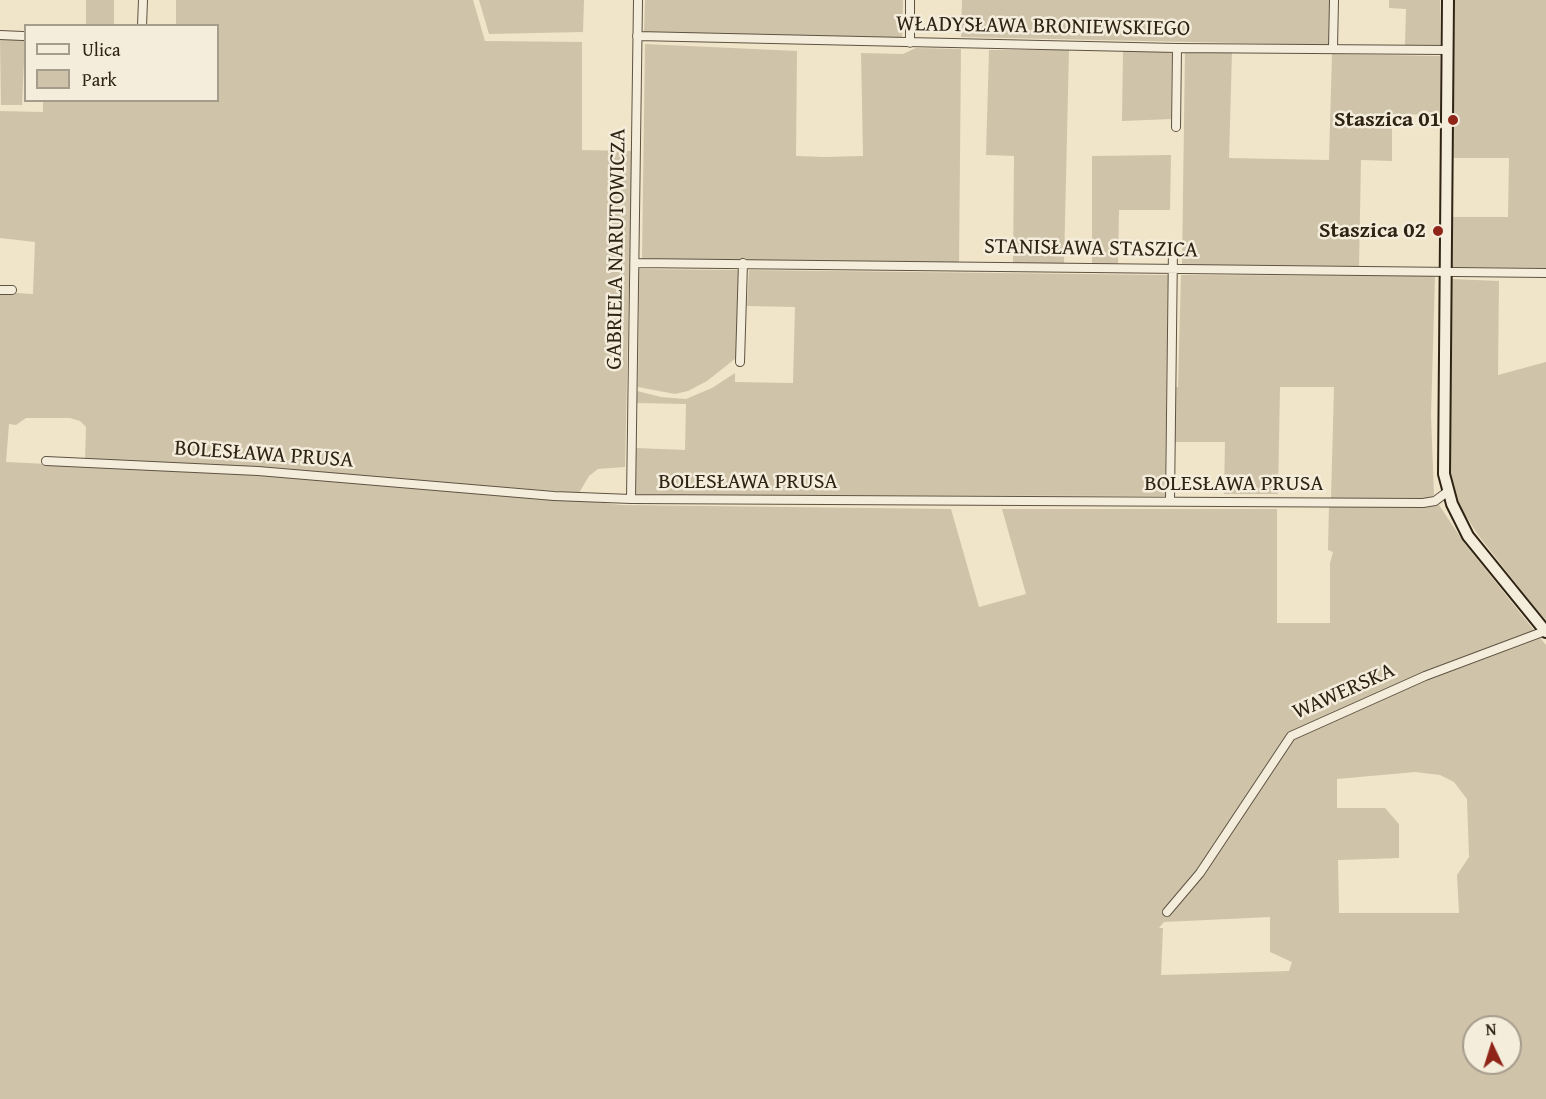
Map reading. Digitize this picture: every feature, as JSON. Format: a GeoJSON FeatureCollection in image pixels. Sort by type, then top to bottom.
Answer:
{"type":"FeatureCollection","features":[{"type":"Feature","properties":{"kind":"street"},"geometry":{"type":"LineString","coordinates":[[142,24],[143,0]]}},
{"type":"Feature","properties":{"kind":"street","name":"GABRIELA NARUTOWICZA"},"geometry":{"type":"LineString","coordinates":[[631,499],[638,0]]}},
{"type":"Feature","properties":{"kind":"street"},"geometry":{"type":"LineString","coordinates":[[910,0],[910,43]]}},
{"type":"Feature","properties":{"kind":"street"},"geometry":{"type":"LineString","coordinates":[[1333,48],[1334,0]]}},
{"type":"Feature","properties":{"kind":"street"},"geometry":{"type":"LineString","coordinates":[[1448,0],[1442,447],[1447,492],[1468,536],[1545,631]]}},
{"type":"Feature","properties":{"kind":"street"},"geometry":{"type":"LineString","coordinates":[[0,35],[23,36]]}},
{"type":"Feature","properties":{"kind":"street","name":"WŁADYSŁAWA BRONIEWSKIEGO"},"geometry":{"type":"LineString","coordinates":[[637,36],[1177,48],[1447,50]]}},
{"type":"Feature","properties":{"kind":"street"},"geometry":{"type":"LineString","coordinates":[[1176,128],[1177,48]]}},
{"type":"Feature","properties":{"kind":"street"},"geometry":{"type":"LineString","coordinates":[[1170,501],[1173,248]]}},
{"type":"Feature","properties":{"kind":"street","name":"STANISŁAWA STASZICA"},"geometry":{"type":"LineString","coordinates":[[636,263],[1546,273]]}},
{"type":"Feature","properties":{"kind":"street"},"geometry":{"type":"LineString","coordinates":[[740,362],[743,263]]}},
{"type":"Feature","properties":{"kind":"street"},"geometry":{"type":"LineString","coordinates":[[0,290],[12,290]]}},
{"type":"Feature","properties":{"kind":"street","name":"BOLESŁAWA PRUSA"},"geometry":{"type":"LineString","coordinates":[[46,461],[258,471],[495,489],[554,496],[631,499],[1423,504],[1435,501],[1447,492]]}},
{"type":"Feature","properties":{"kind":"street","name":"WAWERSKA"},"geometry":{"type":"LineString","coordinates":[[1167,912],[1200,873],[1291,735],[1425,676],[1545,631]]}},
{"type":"Feature","properties":{"kind":"green space"},"geometry":{"type":"Polygon","coordinates":[[[86,0],[114,0],[114,24],[86,24],[86,0]]]}},
{"type":"Feature","properties":{"kind":"green space"},"geometry":{"type":"Polygon","coordinates":[[[176,0],[473,0],[485,41],[582,42],[582,150],[632,151],[625,467],[598,469],[589,476],[579,493],[271,469],[85,460],[86,427],[80,421],[70,418],[26,418],[16,425],[9,424],[6,462],[256,474],[621,505],[951,509],[979,607],[1026,594],[1002,509],[1277,509],[1277,623],[1330,623],[1330,563],[1333,552],[1328,550],[1329,506],[1439,505],[1465,544],[1546,645],[1546,1099],[0,1099],[0,292],[33,294],[35,242],[0,238],[0,111],[43,112],[43,102],[219,102],[219,24],[176,24],[176,0]],[[1415,772],[1337,779],[1337,808],[1385,808],[1399,824],[1399,858],[1338,860],[1339,913],[1459,913],[1457,875],[1469,857],[1467,799],[1454,782],[1440,775],[1415,772]],[[1270,917],[1164,922],[1159,928],[1163,928],[1161,975],[1289,971],[1292,962],[1270,952],[1270,917]]]}},
{"type":"Feature","properties":{"kind":"green space"},"geometry":{"type":"Polygon","coordinates":[[[479,0],[584,0],[583,32],[489,34],[479,0]]]}},
{"type":"Feature","properties":{"kind":"green space"},"geometry":{"type":"Polygon","coordinates":[[[645,0],[903,0],[902,39],[644,33],[645,0]]]}},
{"type":"Feature","properties":{"kind":"green space"},"geometry":{"type":"Polygon","coordinates":[[[962,0],[1330,0],[1329,45],[961,37],[962,0]]]}},
{"type":"Feature","properties":{"kind":"green space"},"geometry":{"type":"Polygon","coordinates":[[[1389,0],[1440,0],[1440,45],[1405,45],[1406,9],[1389,8],[1389,0]]]}},
{"type":"Feature","properties":{"kind":"green space"},"geometry":{"type":"Polygon","coordinates":[[[1455,0],[1546,0],[1546,268],[1452,267],[1453,217],[1508,217],[1509,158],[1453,158],[1455,0]]]}},
{"type":"Feature","properties":{"kind":"green space"},"geometry":{"type":"Polygon","coordinates":[[[0,39],[24,39],[22,105],[1,105],[0,39]]]}},
{"type":"Feature","properties":{"kind":"green space"},"geometry":{"type":"Polygon","coordinates":[[[645,44],[797,51],[796,156],[824,157],[863,156],[861,53],[903,54],[916,48],[961,49],[959,263],[642,259],[645,44]]]}},
{"type":"Feature","properties":{"kind":"green space"},"geometry":{"type":"Polygon","coordinates":[[[989,50],[1069,50],[1064,264],[1013,264],[1014,156],[986,155],[989,50]]]}},
{"type":"Feature","properties":{"kind":"green space"},"geometry":{"type":"Polygon","coordinates":[[[1123,50],[1172,50],[1171,119],[1122,121],[1123,50]]]}},
{"type":"Feature","properties":{"kind":"green space"},"geometry":{"type":"Polygon","coordinates":[[[1185,50],[1232,51],[1229,158],[1329,160],[1332,54],[1440,56],[1440,115],[1392,114],[1392,161],[1361,160],[1359,266],[1182,265],[1185,50]]]}},
{"type":"Feature","properties":{"kind":"green space"},"geometry":{"type":"Polygon","coordinates":[[[1171,155],[1170,210],[1119,210],[1118,265],[1092,265],[1092,156],[1171,155]]]}},
{"type":"Feature","properties":{"kind":"green space"},"geometry":{"type":"Polygon","coordinates":[[[639,269],[739,270],[736,358],[707,381],[688,391],[675,394],[638,387],[639,269]]]}},
{"type":"Feature","properties":{"kind":"green space"},"geometry":{"type":"Polygon","coordinates":[[[749,270],[1168,275],[1165,496],[636,495],[636,448],[685,450],[686,404],[637,403],[637,391],[661,397],[686,399],[712,388],[735,373],[735,382],[793,383],[795,307],[747,306],[749,270]]]}},
{"type":"Feature","properties":{"kind":"green space"},"geometry":{"type":"Polygon","coordinates":[[[1181,275],[1435,276],[1431,415],[1434,495],[1426,500],[1331,499],[1334,387],[1280,387],[1278,494],[1224,494],[1225,442],[1172,442],[1173,387],[1178,387],[1181,275]]]}},
{"type":"Feature","properties":{"kind":"green space"},"geometry":{"type":"Polygon","coordinates":[[[1451,279],[1499,281],[1498,375],[1546,362],[1546,622],[1478,535],[1454,497],[1451,474],[1451,279]]]}},
{"type":"Feature","properties":{"kind":"place","name":"Staszica 01"},"geometry":{"type":"Point","coordinates":[1453,120]}},
{"type":"Feature","properties":{"kind":"place","name":"Staszica 02"},"geometry":{"type":"Point","coordinates":[1438,231]}}]}
